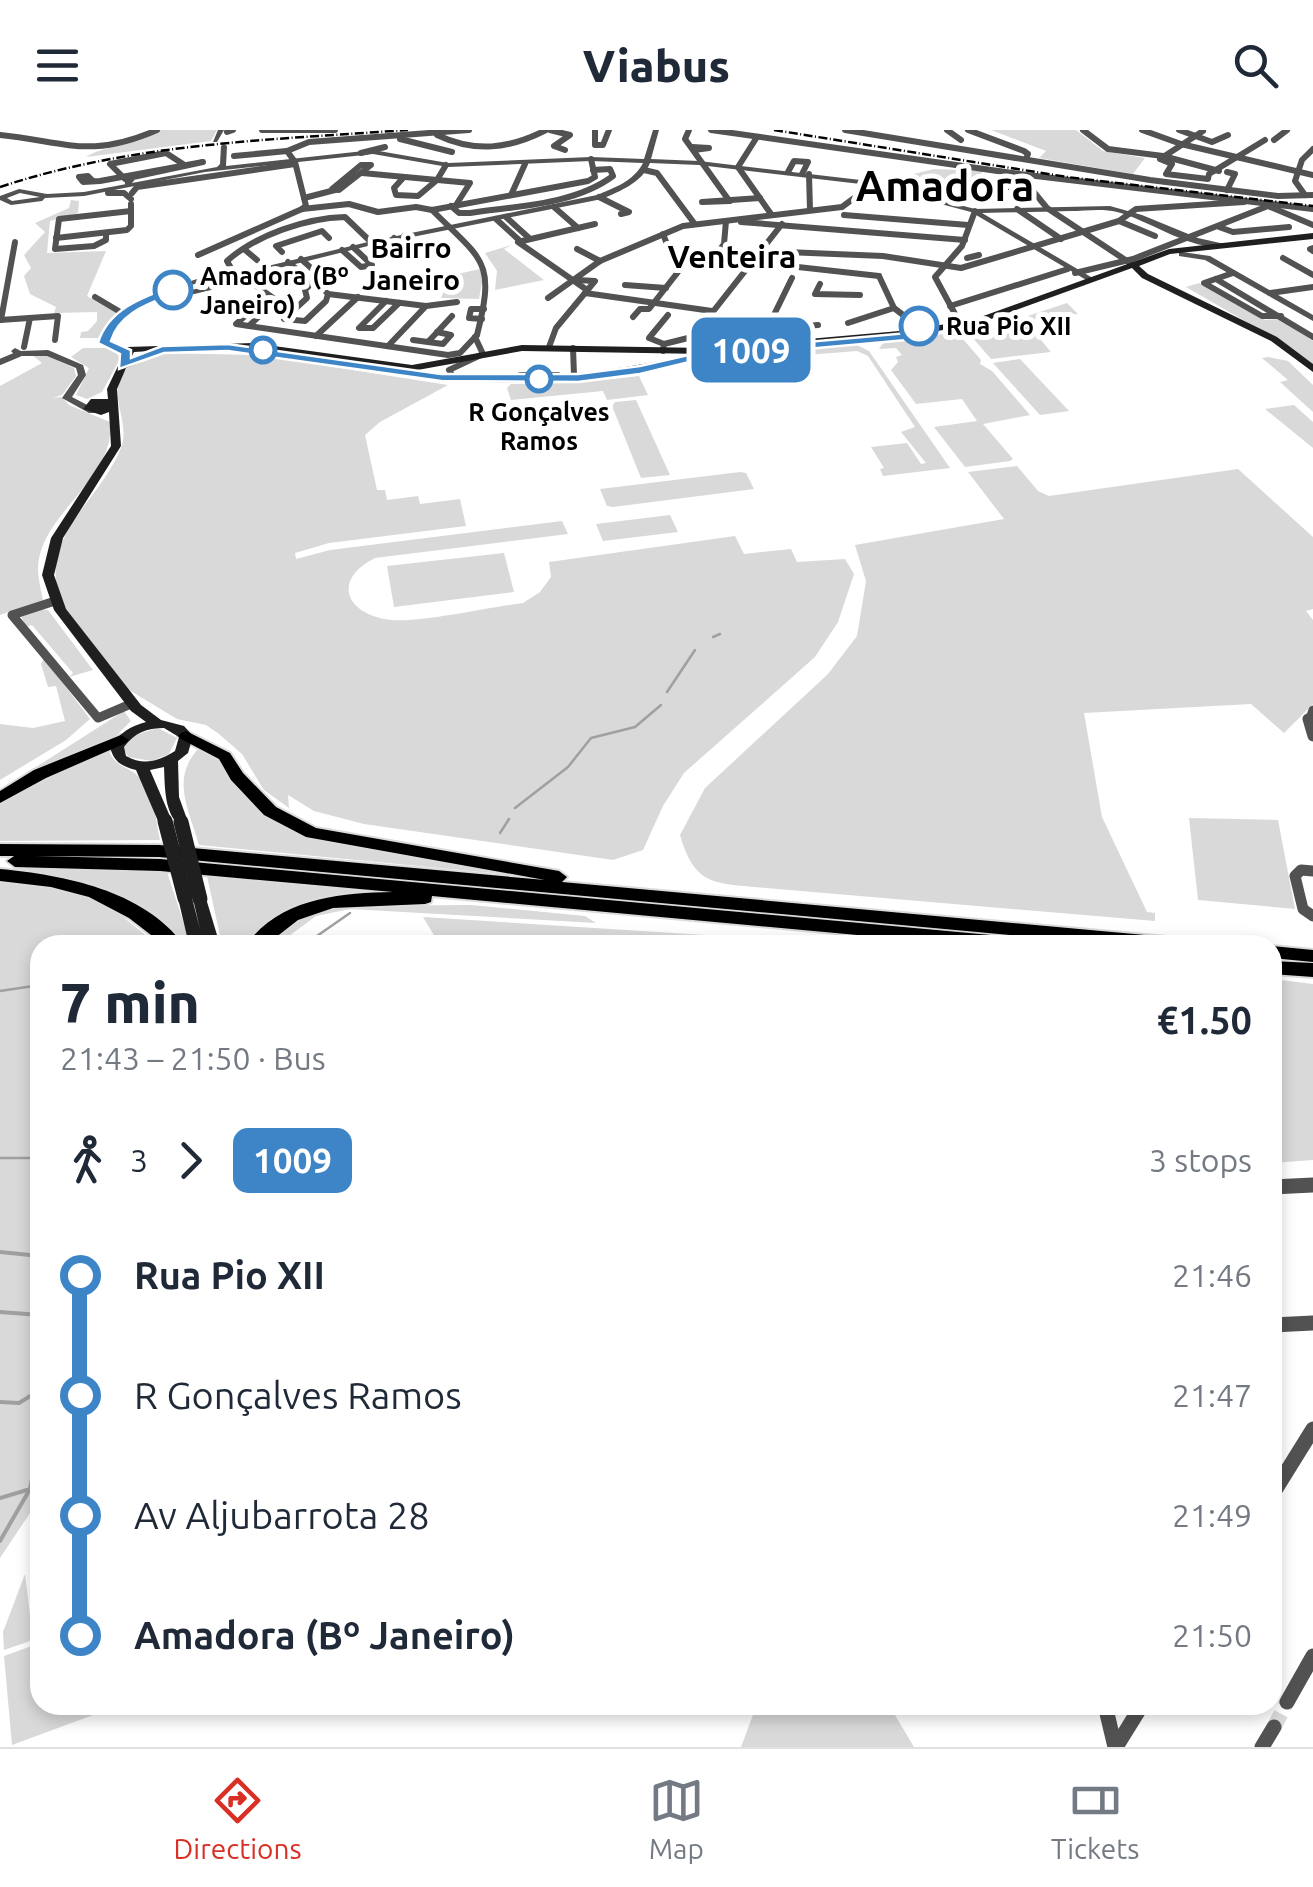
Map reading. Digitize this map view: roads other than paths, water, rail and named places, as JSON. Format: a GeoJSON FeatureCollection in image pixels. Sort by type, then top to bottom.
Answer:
{"type":"FeatureCollection","features":[{"type":"Feature","properties":{"kind":"highway"},"geometry":{"type":"LineString","coordinates":[[0,798],[40,774],[128,735]]}},
{"type":"Feature","properties":{"kind":"highway"},"geometry":{"type":"LineString","coordinates":[[186,736],[225,756],[237,776],[270,812],[312,834],[556,876],[628,893]]}},
{"type":"Feature","properties":{"kind":"highway"},"geometry":{"type":"LineString","coordinates":[[0,850],[159,850],[1080,935]]}},
{"type":"Feature","properties":{"kind":"highway"},"geometry":{"type":"LineString","coordinates":[[0,862],[160,865],[929,935]]}},
{"type":"Feature","properties":{"kind":"highway"},"geometry":{"type":"LineString","coordinates":[[0,875],[52,878],[104,894],[145,916],[165,935]]}},
{"type":"Feature","properties":{"kind":"highway"},"geometry":{"type":"LineString","coordinates":[[267,935],[293,913],[334,900],[517,896]]}},
{"type":"Feature","properties":{"kind":"highway"},"geometry":{"type":"LineString","coordinates":[[1282,950],[1313,948]]}},
{"type":"Feature","properties":{"kind":"highway"},"geometry":{"type":"LineString","coordinates":[[1282,952],[1313,956]]}},
{"type":"Feature","properties":{"kind":"highway"},"geometry":{"type":"LineString","coordinates":[[1282,968],[1313,970]]}},
{"type":"Feature","properties":{"kind":"main road"},"geometry":{"type":"LineString","coordinates":[[145,351],[253,346],[412,368],[486,350],[573,348],[706,354],[925,331],[1007,318],[1168,252],[1313,237]]}},
{"type":"Feature","properties":{"kind":"main road"},"geometry":{"type":"LineString","coordinates":[[1099,280],[1149,278],[1164,273],[1182,254],[1198,247],[1313,237]]}},
{"type":"Feature","properties":{"kind":"main road"},"geometry":{"type":"LineString","coordinates":[[1134,265],[1164,273]]}},
{"type":"Feature","properties":{"kind":"main road"},"geometry":{"type":"LineString","coordinates":[[1134,265],[1149,278]]}},
{"type":"Feature","properties":{"kind":"main road"},"geometry":{"type":"LineString","coordinates":[[95,406],[112,389],[125,358],[145,351],[263,350],[454,378],[576,377],[668,352],[961,325],[1134,265],[1164,273],[1313,370]]}},
{"type":"Feature","properties":{"kind":"main road"},"geometry":{"type":"LineString","coordinates":[[1290,353],[1313,380]]}},
{"type":"Feature","properties":{"kind":"main road"},"geometry":{"type":"LineString","coordinates":[[112,389],[114,452],[52,549],[48,575],[55,601],[135,705],[158,724]]}},
{"type":"Feature","properties":{"kind":"main road"},"geometry":{"type":"LineString","coordinates":[[95,406],[112,404]]}},
{"type":"Feature","properties":{"kind":"main road"},"geometry":{"type":"LineString","coordinates":[[95,406],[116,422]]}},
{"type":"Feature","properties":{"kind":"main road"},"geometry":{"type":"LineString","coordinates":[[128,735],[158,724],[173,726],[186,736],[181,753],[170,760],[142,767],[120,758],[135,705]]}},
{"type":"Feature","properties":{"kind":"main road"},"geometry":{"type":"LineString","coordinates":[[170,760],[173,822],[192,899],[196,935]]}},
{"type":"Feature","properties":{"kind":"main road"},"geometry":{"type":"LineString","coordinates":[[142,767],[173,822]]}},
{"type":"Feature","properties":{"kind":"main road"},"geometry":{"type":"LineString","coordinates":[[192,899],[208,935]]}},
{"type":"Feature","properties":{"kind":"street"},"geometry":{"type":"LineString","coordinates":[[0,134],[95,152],[158,130]]}},
{"type":"Feature","properties":{"kind":"street"},"geometry":{"type":"LineString","coordinates":[[262,130],[335,130]]}},
{"type":"Feature","properties":{"kind":"street"},"geometry":{"type":"LineString","coordinates":[[220,168],[215,165],[226,143],[287,151],[309,142],[469,130]]}},
{"type":"Feature","properties":{"kind":"street"},"geometry":{"type":"LineString","coordinates":[[436,132],[441,138],[500,148],[517,146],[548,130],[570,135],[554,146],[568,148]]}},
{"type":"Feature","properties":{"kind":"street"},"geometry":{"type":"LineString","coordinates":[[595,130],[595,145],[603,145],[609,130]]}},
{"type":"Feature","properties":{"kind":"street"},"geometry":{"type":"LineString","coordinates":[[95,298],[117,311],[372,242],[596,198],[626,185],[646,166],[656,130]]}},
{"type":"Feature","properties":{"kind":"street"},"geometry":{"type":"LineString","coordinates":[[688,130],[684,137],[702,158],[700,163]]}},
{"type":"Feature","properties":{"kind":"street"},"geometry":{"type":"LineString","coordinates":[[711,130],[1096,184],[1098,188],[1134,188],[1313,209]]}},
{"type":"Feature","properties":{"kind":"street"},"geometry":{"type":"LineString","coordinates":[[845,130],[899,134],[1026,159],[1227,190],[1309,195]]}},
{"type":"Feature","properties":{"kind":"street"},"geometry":{"type":"LineString","coordinates":[[947,130],[961,140]]}},
{"type":"Feature","properties":{"kind":"street"},"geometry":{"type":"LineString","coordinates":[[968,130],[1024,151],[1028,154],[1026,159]]}},
{"type":"Feature","properties":{"kind":"street"},"geometry":{"type":"LineString","coordinates":[[1083,130],[1108,149],[1235,174],[1227,190]]}},
{"type":"Feature","properties":{"kind":"street"},"geometry":{"type":"LineString","coordinates":[[1142,130],[1235,158],[1313,174]]}},
{"type":"Feature","properties":{"kind":"street"},"geometry":{"type":"LineString","coordinates":[[1178,130],[1215,142],[1228,135]]}},
{"type":"Feature","properties":{"kind":"street"},"geometry":{"type":"LineString","coordinates":[[1161,158],[1172,164],[1166,174],[1208,180],[1235,158],[1287,130]]}},
{"type":"Feature","properties":{"kind":"street"},"geometry":{"type":"LineString","coordinates":[[1161,158],[1203,131]]}},
{"type":"Feature","properties":{"kind":"street"},"geometry":{"type":"LineString","coordinates":[[403,137],[455,153],[452,152]]}},
{"type":"Feature","properties":{"kind":"street"},"geometry":{"type":"LineString","coordinates":[[380,151],[403,137]]}},
{"type":"Feature","properties":{"kind":"street"},"geometry":{"type":"LineString","coordinates":[[738,166],[757,137]]}},
{"type":"Feature","properties":{"kind":"street"},"geometry":{"type":"LineString","coordinates":[[1309,195],[1295,184],[1313,148]]}},
{"type":"Feature","properties":{"kind":"street"},"geometry":{"type":"LineString","coordinates":[[287,151],[304,198],[302,209]]}},
{"type":"Feature","properties":{"kind":"street"},"geometry":{"type":"LineString","coordinates":[[0,188],[19,190],[31,197],[67,196],[380,151],[446,165],[591,159],[646,166],[738,166],[873,184],[974,211],[1072,271],[1099,280]]}},
{"type":"Feature","properties":{"kind":"street"},"geometry":{"type":"LineString","coordinates":[[129,188],[110,164],[164,153],[172,154],[183,164]]}},
{"type":"Feature","properties":{"kind":"street"},"geometry":{"type":"LineString","coordinates":[[198,255],[302,209],[354,204],[386,212],[432,210],[588,181],[595,177],[591,159]]}},
{"type":"Feature","properties":{"kind":"street"},"geometry":{"type":"LineString","coordinates":[[93,181],[129,188],[183,164],[204,162],[134,178],[129,188],[131,211],[130,228],[56,238],[61,218],[131,211]]}},
{"type":"Feature","properties":{"kind":"street"},"geometry":{"type":"LineString","coordinates":[[1,200],[108,192],[220,168],[294,162]]}},
{"type":"Feature","properties":{"kind":"street"},"geometry":{"type":"LineString","coordinates":[[700,163],[729,200],[760,198]]}},
{"type":"Feature","properties":{"kind":"street"},"geometry":{"type":"LineString","coordinates":[[511,195],[525,164]]}},
{"type":"Feature","properties":{"kind":"street"},"geometry":{"type":"LineString","coordinates":[[403,178],[394,188],[399,198],[422,194],[446,165]]}},
{"type":"Feature","properties":{"kind":"street"},"geometry":{"type":"LineString","coordinates":[[389,176],[399,166]]}},
{"type":"Feature","properties":{"kind":"street"},"geometry":{"type":"LineString","coordinates":[[646,166],[657,173],[694,223]]}},
{"type":"Feature","properties":{"kind":"street"},"geometry":{"type":"LineString","coordinates":[[738,166],[770,214]]}},
{"type":"Feature","properties":{"kind":"street"},"geometry":{"type":"LineString","coordinates":[[454,206],[466,214],[564,196],[600,186],[612,176],[610,169],[593,170]]}},
{"type":"Feature","properties":{"kind":"street"},"geometry":{"type":"LineString","coordinates":[[304,198],[335,190],[362,173],[470,183],[454,206]]}},
{"type":"Feature","properties":{"kind":"street"},"geometry":{"type":"LineString","coordinates":[[806,174],[810,210]]}},
{"type":"Feature","properties":{"kind":"street"},"geometry":{"type":"LineString","coordinates":[[1019,174],[1047,208],[1134,265]]}},
{"type":"Feature","properties":{"kind":"street"},"geometry":{"type":"LineString","coordinates":[[548,298],[600,261],[694,223],[846,206],[873,184]]}},
{"type":"Feature","properties":{"kind":"street"},"geometry":{"type":"LineString","coordinates":[[515,186],[533,191]]}},
{"type":"Feature","properties":{"kind":"street"},"geometry":{"type":"LineString","coordinates":[[1,200],[19,190]]}},
{"type":"Feature","properties":{"kind":"street"},"geometry":{"type":"LineString","coordinates":[[596,198],[621,214],[607,219]]}},
{"type":"Feature","properties":{"kind":"street"},"geometry":{"type":"LineString","coordinates":[[974,211],[1103,208],[1130,212],[1244,202]]}},
{"type":"Feature","properties":{"kind":"street"},"geometry":{"type":"LineString","coordinates":[[840,230],[846,206]]}},
{"type":"Feature","properties":{"kind":"street"},"geometry":{"type":"LineString","coordinates":[[1198,247],[1219,227],[1268,206],[1313,225]]}},
{"type":"Feature","properties":{"kind":"street"},"geometry":{"type":"LineString","coordinates":[[550,208],[573,229]]}},
{"type":"Feature","properties":{"kind":"street"},"geometry":{"type":"LineString","coordinates":[[1017,209],[1061,239]]}},
{"type":"Feature","properties":{"kind":"street"},"geometry":{"type":"LineString","coordinates":[[272,299],[236,324],[448,355],[472,342],[485,304],[490,278],[487,267],[432,210]]}},
{"type":"Feature","properties":{"kind":"street"},"geometry":{"type":"LineString","coordinates":[[961,325],[935,277],[963,243],[974,211]]}},
{"type":"Feature","properties":{"kind":"street"},"geometry":{"type":"LineString","coordinates":[[937,274],[1120,222],[1130,212]]}},
{"type":"Feature","properties":{"kind":"street"},"geometry":{"type":"LineString","coordinates":[[1130,212],[1198,247],[1233,273],[1313,318]]}},
{"type":"Feature","properties":{"kind":"street"},"geometry":{"type":"LineString","coordinates":[[694,337],[787,217],[784,213]]}},
{"type":"Feature","properties":{"kind":"street"},"geometry":{"type":"LineString","coordinates":[[844,215],[968,226]]}},
{"type":"Feature","properties":{"kind":"street"},"geometry":{"type":"LineString","coordinates":[[230,273],[228,258],[244,249],[289,228],[338,216],[345,217],[372,242]]}},
{"type":"Feature","properties":{"kind":"street"},"geometry":{"type":"LineString","coordinates":[[501,218],[529,238]]}},
{"type":"Feature","properties":{"kind":"street"},"geometry":{"type":"LineString","coordinates":[[501,218],[520,247],[577,280],[586,292],[651,306],[712,311]]}},
{"type":"Feature","properties":{"kind":"street"},"geometry":{"type":"LineString","coordinates":[[712,220],[963,243],[990,260]]}},
{"type":"Feature","properties":{"kind":"street"},"geometry":{"type":"LineString","coordinates":[[715,256],[724,244],[726,222]]}},
{"type":"Feature","properties":{"kind":"street"},"geometry":{"type":"LineString","coordinates":[[1120,222],[1155,236]]}},
{"type":"Feature","properties":{"kind":"street"},"geometry":{"type":"LineString","coordinates":[[519,240],[595,224]]}},
{"type":"Feature","properties":{"kind":"street"},"geometry":{"type":"LineString","coordinates":[[1219,227],[1233,232],[1288,227]]}},
{"type":"Feature","properties":{"kind":"street"},"geometry":{"type":"LineString","coordinates":[[316,280],[284,318],[305,322],[326,301],[326,293],[316,280],[282,252],[296,248],[289,241],[306,234],[322,231],[328,236]]}},
{"type":"Feature","properties":{"kind":"street"},"geometry":{"type":"LineString","coordinates":[[651,306],[678,272],[679,261],[664,234]]}},
{"type":"Feature","properties":{"kind":"street"},"geometry":{"type":"LineString","coordinates":[[15,242],[5,273],[0,320],[58,316],[55,340]]}},
{"type":"Feature","properties":{"kind":"street"},"geometry":{"type":"LineString","coordinates":[[342,250],[361,267],[372,264],[352,247]]}},
{"type":"Feature","properties":{"kind":"street"},"geometry":{"type":"LineString","coordinates":[[244,249],[256,260]]}},
{"type":"Feature","properties":{"kind":"street"},"geometry":{"type":"LineString","coordinates":[[576,249],[600,261]]}},
{"type":"Feature","properties":{"kind":"street"},"geometry":{"type":"LineString","coordinates":[[760,251],[883,256],[962,268]]}},
{"type":"Feature","properties":{"kind":"street"},"geometry":{"type":"LineString","coordinates":[[864,275],[868,255]]}},
{"type":"Feature","properties":{"kind":"street"},"geometry":{"type":"LineString","coordinates":[[967,258],[979,255]]}},
{"type":"Feature","properties":{"kind":"street"},"geometry":{"type":"LineString","coordinates":[[693,260],[715,256],[731,261]]}},
{"type":"Feature","properties":{"kind":"street"},"geometry":{"type":"LineString","coordinates":[[883,256],[879,276],[894,308],[925,331]]}},
{"type":"Feature","properties":{"kind":"street"},"geometry":{"type":"LineString","coordinates":[[1283,258],[1313,275]]}},
{"type":"Feature","properties":{"kind":"street"},"geometry":{"type":"LineString","coordinates":[[748,263],[879,276]]}},
{"type":"Feature","properties":{"kind":"street"},"geometry":{"type":"LineString","coordinates":[[950,306],[1072,271],[1134,265]]}},
{"type":"Feature","properties":{"kind":"street"},"geometry":{"type":"LineString","coordinates":[[153,300],[230,273],[245,276],[272,299]]}},
{"type":"Feature","properties":{"kind":"street"},"geometry":{"type":"LineString","coordinates":[[1233,273],[1204,284],[1262,316],[1281,316],[1313,337]]}},
{"type":"Feature","properties":{"kind":"street"},"geometry":{"type":"LineString","coordinates":[[767,329],[792,278]]}},
{"type":"Feature","properties":{"kind":"street"},"geometry":{"type":"LineString","coordinates":[[190,284],[188,290],[202,291]]}},
{"type":"Feature","properties":{"kind":"street"},"geometry":{"type":"LineString","coordinates":[[820,284],[816,294],[844,300],[863,300],[858,291]]}},
{"type":"Feature","properties":{"kind":"street"},"geometry":{"type":"LineString","coordinates":[[625,285],[666,288]]}},
{"type":"Feature","properties":{"kind":"street"},"geometry":{"type":"LineString","coordinates":[[1270,293],[1313,287]]}},
{"type":"Feature","properties":{"kind":"street"},"geometry":{"type":"LineString","coordinates":[[1300,288],[1313,296]]}},
{"type":"Feature","properties":{"kind":"street"},"geometry":{"type":"LineString","coordinates":[[549,348],[556,328],[586,292]]}},
{"type":"Feature","properties":{"kind":"street"},"geometry":{"type":"LineString","coordinates":[[306,296],[326,293],[426,306],[456,302]]}},
{"type":"Feature","properties":{"kind":"street"},"geometry":{"type":"LineString","coordinates":[[316,336],[358,296]]}},
{"type":"Feature","properties":{"kind":"street"},"geometry":{"type":"LineString","coordinates":[[249,326],[272,299]]}},
{"type":"Feature","properties":{"kind":"street"},"geometry":{"type":"LineString","coordinates":[[386,300],[359,328],[373,328],[400,302]]}},
{"type":"Feature","properties":{"kind":"street"},"geometry":{"type":"LineString","coordinates":[[388,346],[426,306]]}},
{"type":"Feature","properties":{"kind":"street"},"geometry":{"type":"LineString","coordinates":[[848,323],[894,308]]}},
{"type":"Feature","properties":{"kind":"street"},"geometry":{"type":"LineString","coordinates":[[117,311],[104,343],[125,358]]}},
{"type":"Feature","properties":{"kind":"street"},"geometry":{"type":"LineString","coordinates":[[852,311],[858,320]]}},
{"type":"Feature","properties":{"kind":"street"},"geometry":{"type":"LineString","coordinates":[[428,342],[452,316]]}},
{"type":"Feature","properties":{"kind":"street"},"geometry":{"type":"LineString","coordinates":[[668,316],[649,338],[668,352],[694,337],[818,325]]}},
{"type":"Feature","properties":{"kind":"street"},"geometry":{"type":"LineString","coordinates":[[0,362],[22,351],[30,318]]}},
{"type":"Feature","properties":{"kind":"street"},"geometry":{"type":"LineString","coordinates":[[108,332],[114,344],[145,351]]}},
{"type":"Feature","properties":{"kind":"street"},"geometry":{"type":"LineString","coordinates":[[413,340],[443,344],[451,334],[437,332]]}},
{"type":"Feature","properties":{"kind":"street"},"geometry":{"type":"LineString","coordinates":[[472,342],[486,350]]}},
{"type":"Feature","properties":{"kind":"street"},"geometry":{"type":"LineString","coordinates":[[573,348],[576,377]]}},
{"type":"Feature","properties":{"kind":"street"},"geometry":{"type":"LineString","coordinates":[[454,378],[449,370],[486,350]]}},
{"type":"Feature","properties":{"kind":"street"},"geometry":{"type":"LineString","coordinates":[[0,352],[54,355],[70,361],[82,372],[68,398],[76,404],[95,406]]}},
{"type":"Feature","properties":{"kind":"street"},"geometry":{"type":"LineString","coordinates":[[55,601],[12,615],[98,718],[135,705]]}},
{"type":"Feature","properties":{"kind":"street"},"geometry":{"type":"LineString","coordinates":[[1313,710],[1308,717],[1313,736]]}},
{"type":"Feature","properties":{"kind":"street"},"geometry":{"type":"LineString","coordinates":[[1311,870],[1295,876],[1304,912],[1313,916]]}},
{"type":"Feature","properties":{"kind":"street"},"geometry":{"type":"LineString","coordinates":[[1282,1187],[1313,1185]]}},
{"type":"Feature","properties":{"kind":"street"},"geometry":{"type":"LineString","coordinates":[[1282,1325],[1313,1323]]}},
{"type":"Feature","properties":{"kind":"street"},"geometry":{"type":"LineString","coordinates":[[1282,1479],[1313,1429]]}},
{"type":"Feature","properties":{"kind":"street"},"geometry":{"type":"LineString","coordinates":[[1287,1702],[1313,1656]]}},
{"type":"Feature","properties":{"kind":"street"},"geometry":{"type":"LineString","coordinates":[[1107,1715],[1115,1747]]}},
{"type":"Feature","properties":{"kind":"street"},"geometry":{"type":"LineString","coordinates":[[1115,1747],[1136,1715]]}},
{"type":"Feature","properties":{"kind":"street"},"geometry":{"type":"LineString","coordinates":[[1262,1747],[1274,1726]]}},
{"type":"Feature","properties":{"kind":"waterway"},"geometry":{"type":"LineString","coordinates":[[713,637],[720,634]]}},
{"type":"Feature","properties":{"kind":"waterway"},"geometry":{"type":"LineString","coordinates":[[667,692],[695,650]]}},
{"type":"Feature","properties":{"kind":"waterway"},"geometry":{"type":"LineString","coordinates":[[515,808],[568,767],[591,738],[635,727],[661,705]]}},
{"type":"Feature","properties":{"kind":"waterway"},"geometry":{"type":"LineString","coordinates":[[500,833],[509,819]]}},
{"type":"Feature","properties":{"kind":"waterway"},"geometry":{"type":"LineString","coordinates":[[318,935],[350,913]]}},
{"type":"Feature","properties":{"kind":"waterway"},"geometry":{"type":"LineString","coordinates":[[0,991],[30,986]]}},
{"type":"Feature","properties":{"kind":"waterway"},"geometry":{"type":"LineString","coordinates":[[0,1158],[30,1158]]}},
{"type":"Feature","properties":{"kind":"waterway"},"geometry":{"type":"LineString","coordinates":[[0,1252],[30,1255]]}},
{"type":"Feature","properties":{"kind":"waterway"},"geometry":{"type":"LineString","coordinates":[[0,1312],[30,1314]]}},
{"type":"Feature","properties":{"kind":"waterway"},"geometry":{"type":"LineString","coordinates":[[0,1402],[19,1403],[30,1396]]}},
{"type":"Feature","properties":{"kind":"waterway"},"geometry":{"type":"LineString","coordinates":[[0,1541],[30,1489]]}},
{"type":"Feature","properties":{"kind":"waterway"},"geometry":{"type":"LineString","coordinates":[[0,1498],[27,1490]]}},
{"type":"Feature","properties":{"kind":"tunnel"},"geometry":{"type":"LineString","coordinates":[[731,261],[743,263]]}},
{"type":"Feature","properties":{"kind":"tunnel"},"geometry":{"type":"LineString","coordinates":[[1282,1712],[1287,1702]]}},
{"type":"Feature","properties":{"kind":"tunnel"},"geometry":{"type":"LineString","coordinates":[[1274,1727],[1280,1715]]}},
{"type":"Feature","properties":{"kind":"railway"},"geometry":{"type":"LineString","coordinates":[[0,187],[50,172],[151,152],[408,130]]}},
{"type":"Feature","properties":{"kind":"railway"},"geometry":{"type":"LineString","coordinates":[[774,130],[1067,177],[1313,206]]}},
{"type":"Feature","properties":{"kind":"place","name":"Amadora (Bº Janeiro)"},"geometry":{"type":"Point","coordinates":[173,290]}},
{"type":"Feature","properties":{"kind":"place","name":"Rua Pio XII"},"geometry":{"type":"Point","coordinates":[919,326]}},
{"type":"Feature","properties":{"kind":"place","name":"R Gonçalves Ramos"},"geometry":{"type":"Point","coordinates":[539,379]}},
{"type":"Feature","properties":{"kind":"district","name":"Amadora"},"geometry":{"type":"Point","coordinates":[945,185]}},
{"type":"Feature","properties":{"kind":"district","name":"Venteira"},"geometry":{"type":"Point","coordinates":[732,256]}},
{"type":"Feature","properties":{"kind":"district","name":"Bairro Janeiro"},"geometry":{"type":"Point","coordinates":[411,263]}}]}
